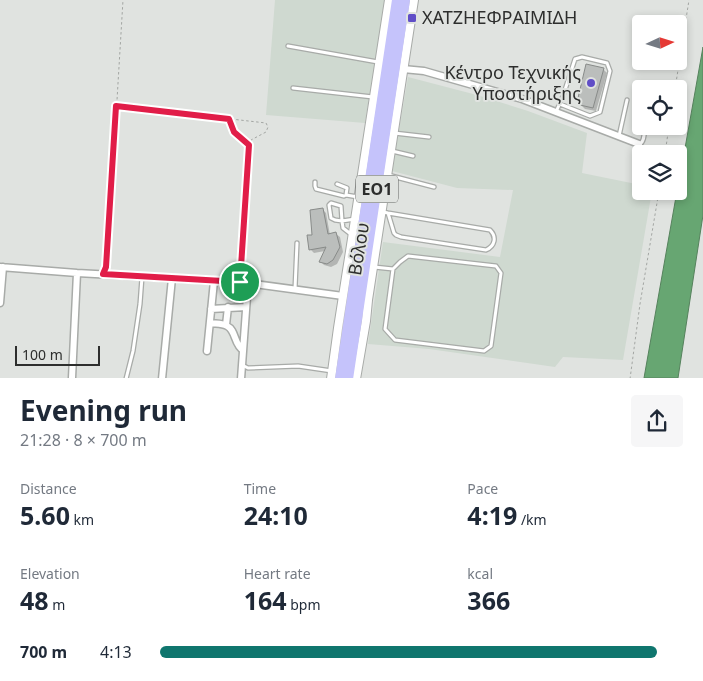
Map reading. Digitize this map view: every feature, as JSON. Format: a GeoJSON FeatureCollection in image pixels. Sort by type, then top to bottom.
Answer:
{"type":"FeatureCollection","features":[{"type":"Feature","properties":{"kind":"main road","name":"Βόλου"},"geometry":{"type":"LineString","coordinates":[[334,376],[397,0]]}},
{"type":"Feature","properties":{"kind":"main road","name":"Βόλου"},"geometry":{"type":"LineString","coordinates":[[348,378],[405,0]]}},
{"type":"Feature","properties":{"kind":"street"},"geometry":{"type":"LineString","coordinates":[[334,376],[343,296],[389,0]]}},
{"type":"Feature","properties":{"kind":"street"},"geometry":{"type":"LineString","coordinates":[[356,378],[379,226],[385,212],[387,175],[414,0]]}},
{"type":"Feature","properties":{"kind":"street"},"geometry":{"type":"LineString","coordinates":[[403,69],[424,71],[522,99],[639,144]]}},
{"type":"Feature","properties":{"kind":"street"},"geometry":{"type":"LineString","coordinates":[[0,303],[1,267],[240,282],[343,296]]}},
{"type":"Feature","properties":{"kind":"street"},"geometry":{"type":"LineString","coordinates":[[72,378],[77,273]]}},
{"type":"Feature","properties":{"kind":"street"},"geometry":{"type":"LineString","coordinates":[[162,378],[172,278]]}},
{"type":"Feature","properties":{"kind":"street"},"geometry":{"type":"LineString","coordinates":[[207,351],[214,281]]}},
{"type":"Feature","properties":{"kind":"street"},"geometry":{"type":"LineString","coordinates":[[241,378],[248,283]]}},
{"type":"Feature","properties":{"kind":"street"},"geometry":{"type":"LineString","coordinates":[[226,325],[228,307]]}},
{"type":"Feature","properties":{"kind":"street"},"geometry":{"type":"LineString","coordinates":[[211,309],[246,307]]}},
{"type":"Feature","properties":{"kind":"street"},"geometry":{"type":"LineString","coordinates":[[210,323],[226,325],[231,329],[239,348],[243,350]]}},
{"type":"Feature","properties":{"kind":"lane"},"geometry":{"type":"LineString","coordinates":[[288,46],[378,62]]}},
{"type":"Feature","properties":{"kind":"lane"},"geometry":{"type":"LineString","coordinates":[[556,112],[575,59],[582,57],[607,64],[610,70],[600,112],[590,116],[560,104]]}},
{"type":"Feature","properties":{"kind":"lane"},"geometry":{"type":"LineString","coordinates":[[293,88],[373,97]]}},
{"type":"Feature","properties":{"kind":"lane"},"geometry":{"type":"LineString","coordinates":[[619,137],[627,100]]}},
{"type":"Feature","properties":{"kind":"lane"},"geometry":{"type":"LineString","coordinates":[[394,133],[429,137]]}},
{"type":"Feature","properties":{"kind":"lane"},"geometry":{"type":"LineString","coordinates":[[639,144],[644,139],[644,135]]}},
{"type":"Feature","properties":{"kind":"lane"},"geometry":{"type":"LineString","coordinates":[[391,151],[413,156]]}},
{"type":"Feature","properties":{"kind":"lane"},"geometry":{"type":"LineString","coordinates":[[387,175],[434,187]]}},
{"type":"Feature","properties":{"kind":"lane"},"geometry":{"type":"LineString","coordinates":[[315,182],[316,189],[344,196],[358,197]]}},
{"type":"Feature","properties":{"kind":"lane"},"geometry":{"type":"LineString","coordinates":[[337,184],[347,188],[346,195]]}},
{"type":"Feature","properties":{"kind":"lane"},"geometry":{"type":"LineString","coordinates":[[353,236],[343,228],[342,221],[341,206],[330,203],[334,220],[342,221],[356,219]]}},
{"type":"Feature","properties":{"kind":"lane"},"geometry":{"type":"LineString","coordinates":[[385,212],[490,230],[494,236],[494,241],[491,248],[486,250],[401,237],[394,234],[385,212]]}},
{"type":"Feature","properties":{"kind":"lane"},"geometry":{"type":"LineString","coordinates":[[379,226],[389,218]]}},
{"type":"Feature","properties":{"kind":"lane"},"geometry":{"type":"LineString","coordinates":[[295,290],[297,244]]}},
{"type":"Feature","properties":{"kind":"lane"},"geometry":{"type":"LineString","coordinates":[[408,256],[496,266],[501,273],[491,346],[484,351],[395,340],[385,329],[393,269],[408,256]]}},
{"type":"Feature","properties":{"kind":"lane"},"geometry":{"type":"LineString","coordinates":[[373,267],[393,269]]}},
{"type":"Feature","properties":{"kind":"lane"},"geometry":{"type":"LineString","coordinates":[[126,378],[140,304],[142,276]]}},
{"type":"Feature","properties":{"kind":"lane"},"geometry":{"type":"LineString","coordinates":[[242,365],[248,368],[298,366],[334,376]]}},
{"type":"Feature","properties":{"kind":"path"},"geometry":{"type":"LineString","coordinates":[[103,274],[106,267],[109,227],[123,0]]}},
{"type":"Feature","properties":{"kind":"path"},"geometry":{"type":"LineString","coordinates":[[676,80],[689,0]]}},
{"type":"Feature","properties":{"kind":"path"},"geometry":{"type":"LineString","coordinates":[[116,106],[266,123],[268,127],[266,132],[254,138],[249,145],[240,282]]}},
{"type":"Feature","properties":{"kind":"path"},"geometry":{"type":"LineString","coordinates":[[229,119],[234,132],[249,145]]}},
{"type":"Feature","properties":{"kind":"path"},"geometry":{"type":"LineString","coordinates":[[630,378],[657,200]]}},
{"type":"Feature","properties":{"kind":"shaded area"},"geometry":{"type":"Polygon","coordinates":[[[275,0],[385,0],[365,123],[266,115],[275,0]]]}},
{"type":"Feature","properties":{"kind":"shaded area"},"geometry":{"type":"Polygon","coordinates":[[[703,47],[703,215],[678,378],[644,378],[675,200],[687,200],[686,145],[703,47]]]}},
{"type":"Feature","properties":{"kind":"shaded area"},"geometry":{"type":"Polygon","coordinates":[[[408,77],[477,95],[528,111],[587,133],[582,173],[632,183],[632,200],[650,200],[623,360],[563,357],[555,367],[429,349],[368,344],[383,242],[500,257],[513,190],[457,188],[392,171],[408,77]]]}},
{"type":"Feature","properties":{"kind":"building","name":"Κέντρο Τεχνικής Υποστήριξης"},"geometry":{"type":"Polygon","coordinates":[[[586,64],[604,68],[593,108],[580,105],[578,98],[586,64]]]}},
{"type":"Feature","properties":{"kind":"building"},"geometry":{"type":"Polygon","coordinates":[[[323,208],[328,234],[336,232],[340,247],[333,260],[327,264],[319,262],[326,247],[309,250],[307,235],[312,235],[310,210],[323,208]]]}},
{"type":"Feature","properties":{"kind":"place","name":"ΧΑΤΖΗΕΦΡΑΙΜΙΔΗ"},"geometry":{"type":"Point","coordinates":[412,18]}},
{"type":"Feature","properties":{"kind":"place","name":"Κέντρο Τεχνικής Υποστήριξης"},"geometry":{"type":"Point","coordinates":[591,83]}},
{"type":"Feature","properties":{"kind":"route"},"geometry":{"type":"LineString","coordinates":[[116,106],[229,119],[234,132],[247,142],[249,145],[240,282],[103,274],[106,267],[110,218],[116,106]]}}]}
